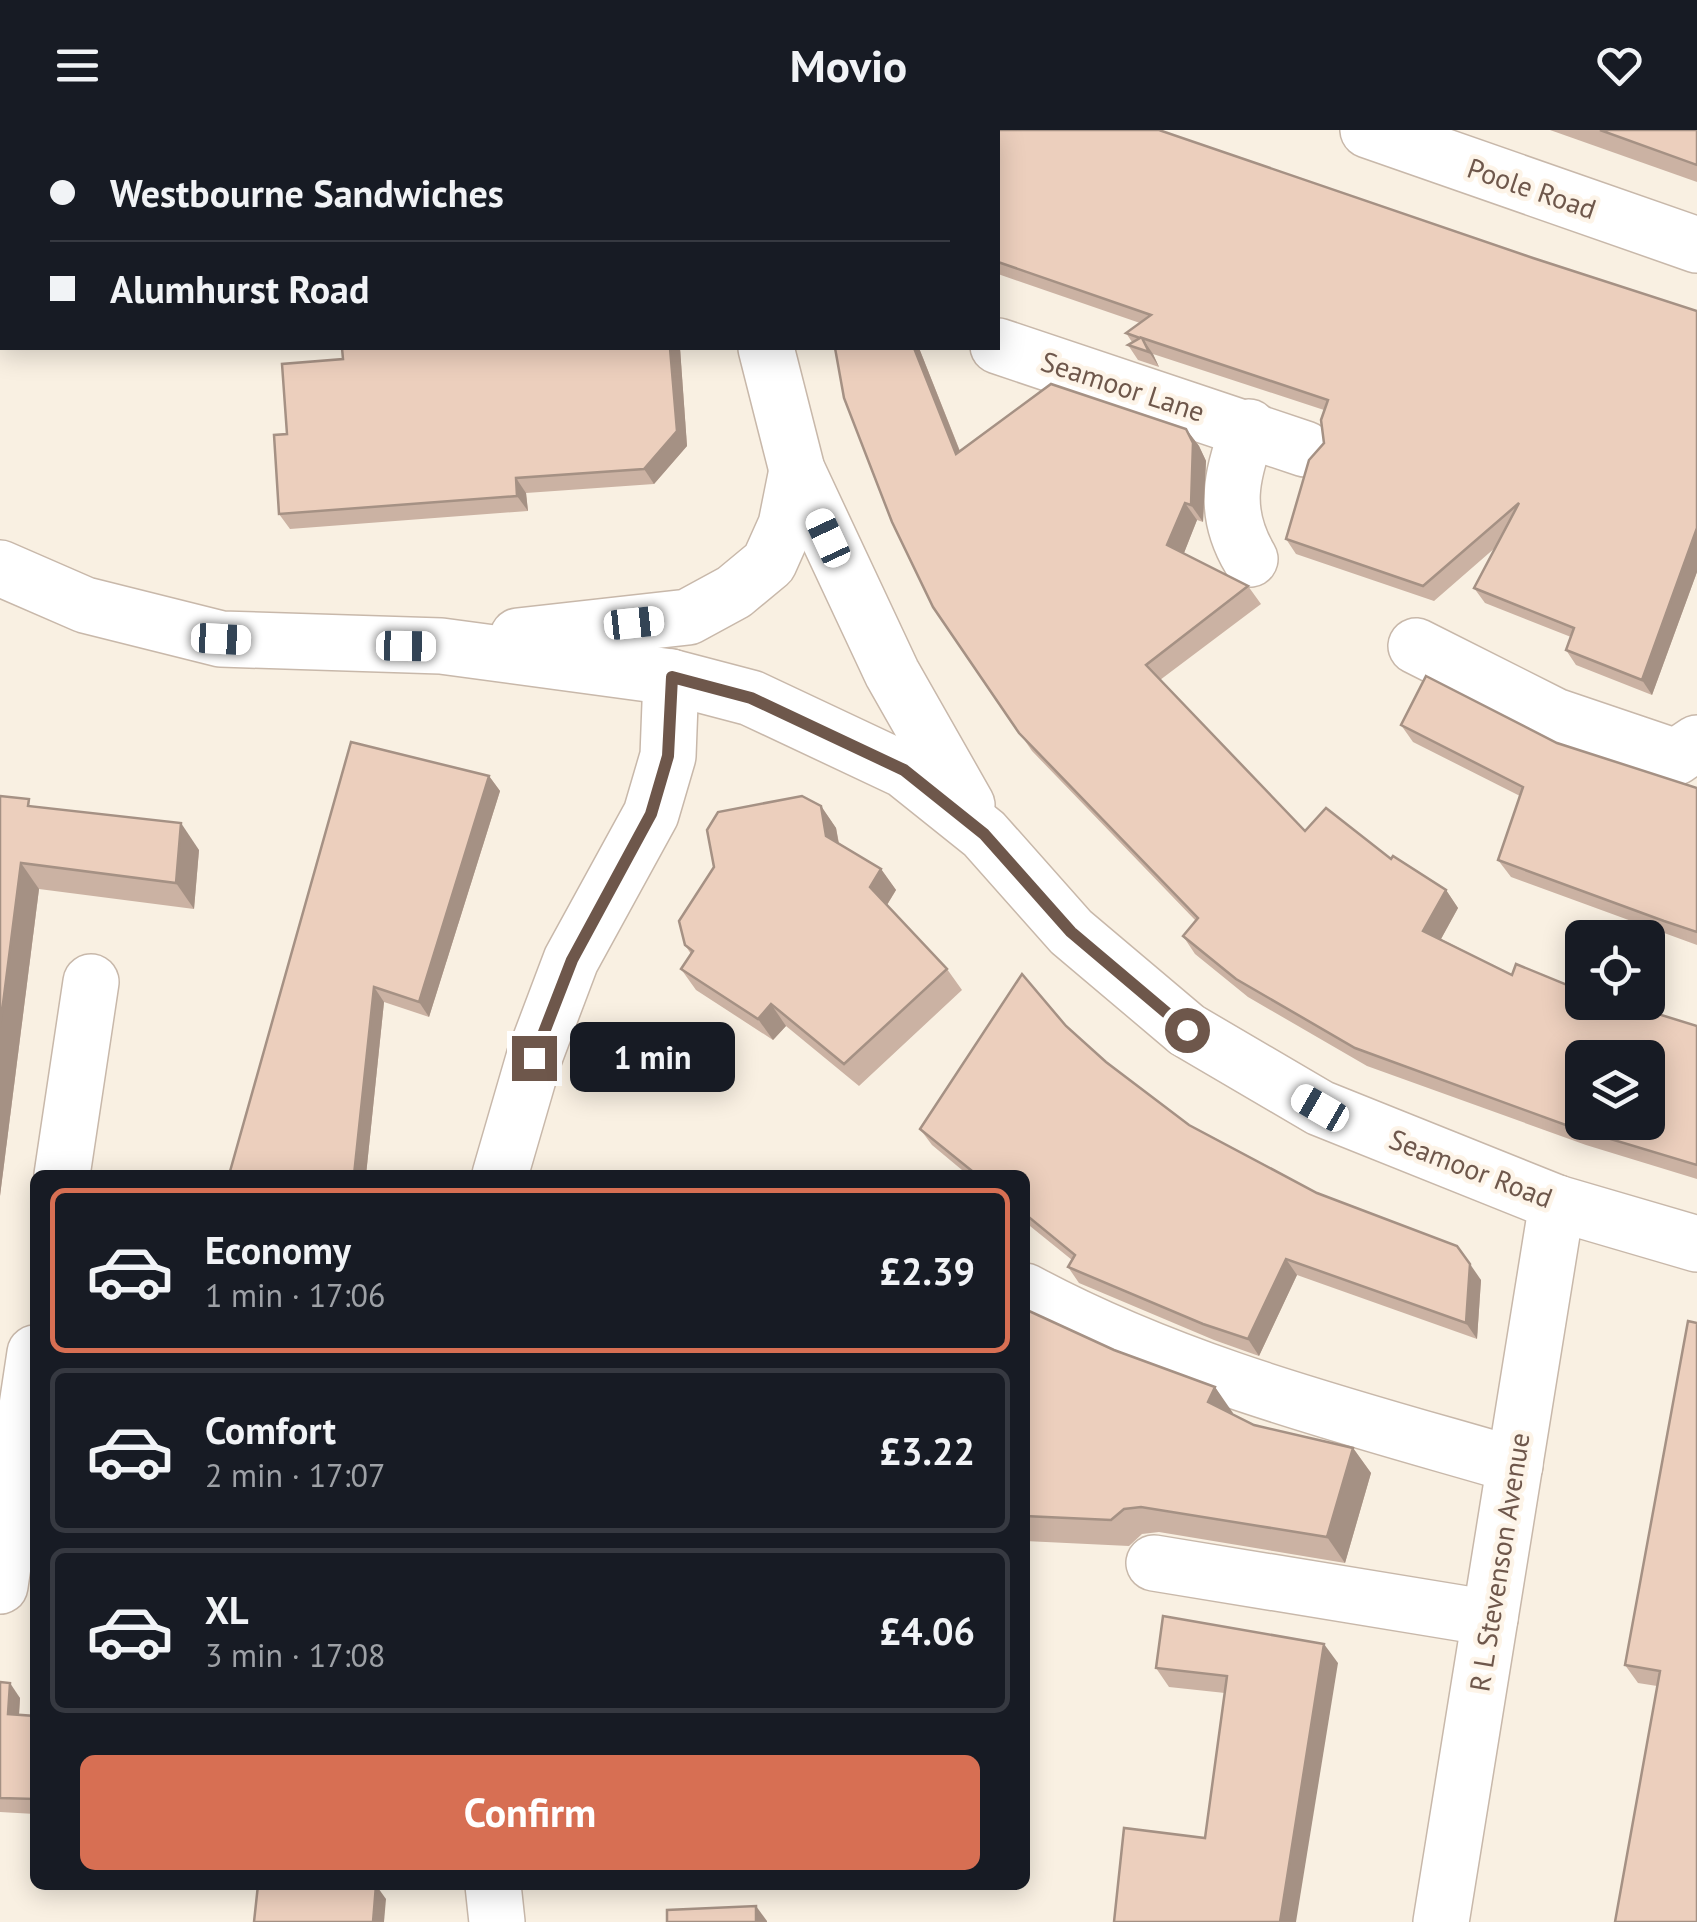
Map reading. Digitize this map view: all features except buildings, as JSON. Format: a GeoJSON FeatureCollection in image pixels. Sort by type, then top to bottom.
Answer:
{"type":"FeatureCollection","features":[{"type":"Feature","properties":{"kind":"street","name":"Poole Road"},"geometry":{"type":"LineString","coordinates":[[1368,130],[1697,245]]}},
{"type":"Feature","properties":{"kind":"street","name":"Seamoor Lane"},"geometry":{"type":"LineString","coordinates":[[1000,347],[1306,449]]}},
{"type":"Feature","properties":{"kind":"street","name":"Seamoor Road"},"geometry":{"type":"LineString","coordinates":[[767,350],[797,470],[892,673],[984,834]]}},
{"type":"Feature","properties":{"kind":"street"},"geometry":{"type":"LineString","coordinates":[[1249,427],[1229,494],[1236,536],[1250,559]]}},
{"type":"Feature","properties":{"kind":"street","name":"Seamoor Road"},"geometry":{"type":"LineString","coordinates":[[441,646],[688,618],[734,592],[769,563],[786,525],[797,470]]}},
{"type":"Feature","properties":{"kind":"street","name":"Seamoor Road"},"geometry":{"type":"LineString","coordinates":[[0,568],[100,609],[221,639],[441,646],[672,677],[751,698],[904,770],[984,834],[1071,932],[1187,1030],[1320,1108],[1557,1202],[1697,1244]]}},
{"type":"Feature","properties":{"kind":"street"},"geometry":{"type":"LineString","coordinates":[[1416,646],[1556,716],[1624,740],[1676,757],[1697,744]]}},
{"type":"Feature","properties":{"kind":"street"},"geometry":{"type":"LineString","coordinates":[[501,1170],[534,1058],[572,960],[651,814],[668,756],[672,677]]}},
{"type":"Feature","properties":{"kind":"street"},"geometry":{"type":"LineString","coordinates":[[63,1170],[91,982]]}},
{"type":"Feature","properties":{"kind":"street","name":"R L Stevenson Avenue"},"geometry":{"type":"LineString","coordinates":[[1441,1922],[1557,1202]]}},
{"type":"Feature","properties":{"kind":"street"},"geometry":{"type":"LineString","coordinates":[[1030,1293],[1101,1332],[1213,1376],[1514,1466]]}},
{"type":"Feature","properties":{"kind":"street"},"geometry":{"type":"LineString","coordinates":[[0,1586],[30,1386]]}},
{"type":"Feature","properties":{"kind":"street"},"geometry":{"type":"LineString","coordinates":[[1154,1562],[1490,1618]]}},
{"type":"Feature","properties":{"kind":"street"},"geometry":{"type":"LineString","coordinates":[[494,1890],[497,1922]]}},
{"type":"Feature","properties":{"kind":"route"},"geometry":{"type":"LineString","coordinates":[[534,1058],[572,960],[651,814],[668,756],[672,677],[751,698],[822,728],[904,770],[984,834],[1071,932],[1187,1030]]}}]}
